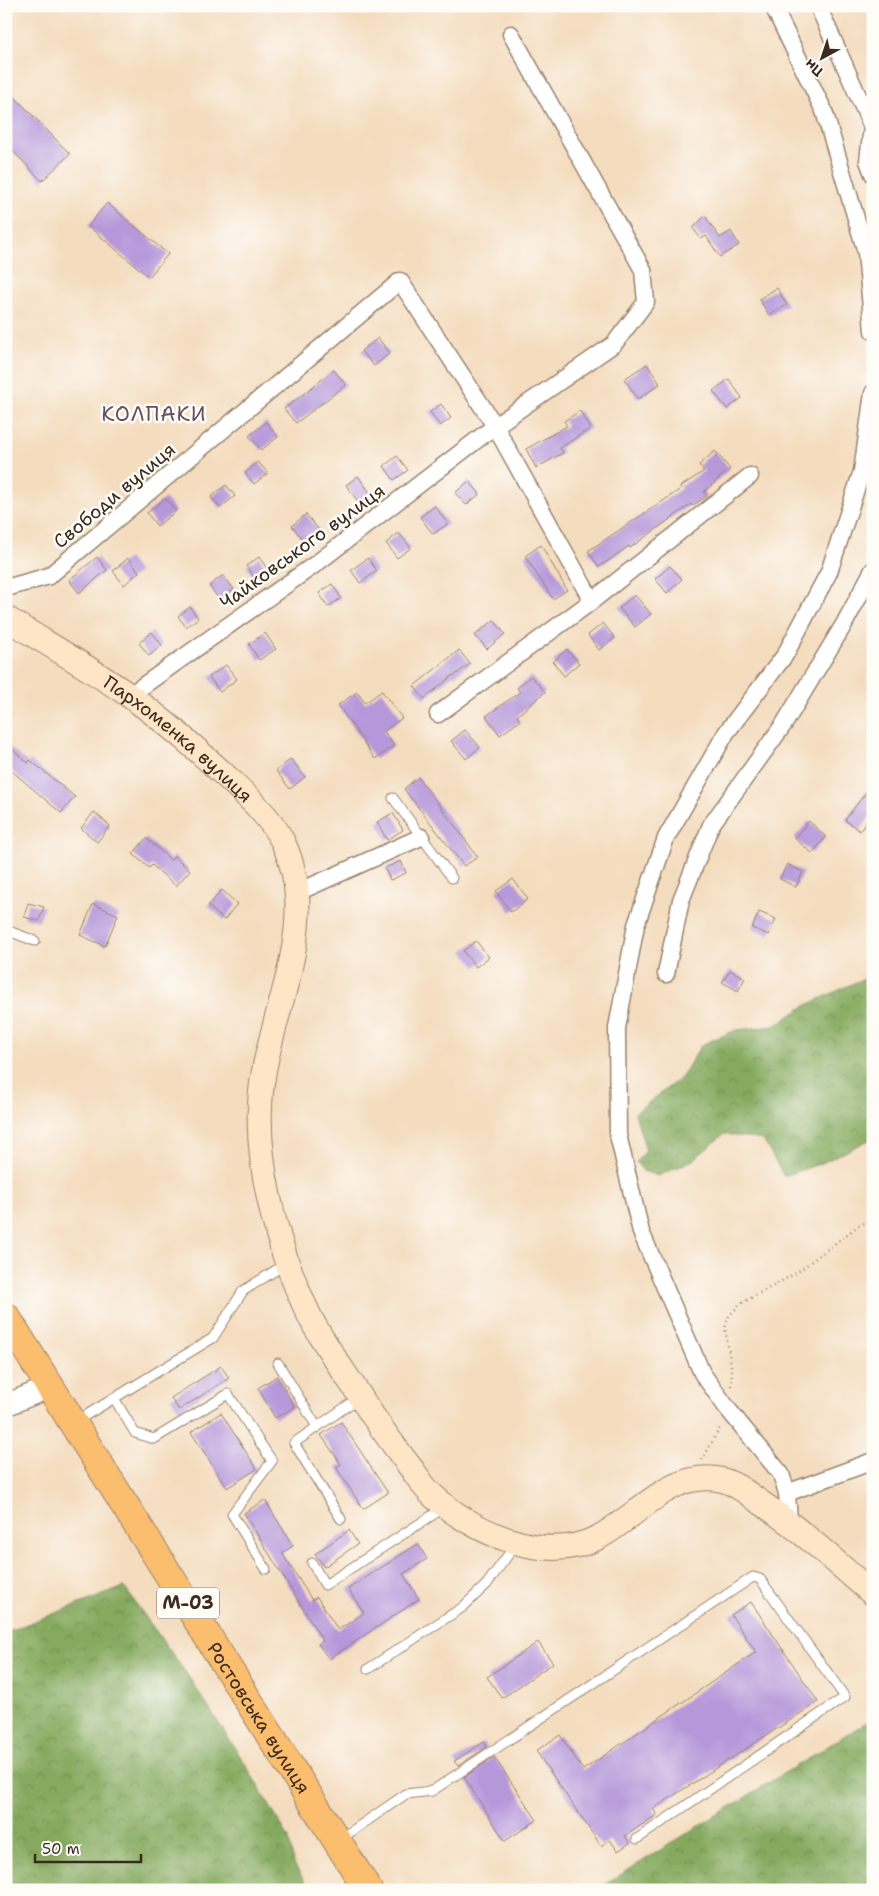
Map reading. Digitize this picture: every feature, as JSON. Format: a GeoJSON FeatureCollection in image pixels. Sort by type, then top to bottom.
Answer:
{"type":"FeatureCollection","features":[{"type":"Feature","properties":{"kind":"highway","name":"Ростовська вулиця"},"geometry":{"type":"LineString","coordinates":[[6,1317],[52,1386],[368,1890]]}},
{"type":"Feature","properties":{"kind":"main road","name":"Пархоменка вулиця"},"geometry":{"type":"LineString","coordinates":[[6,618],[130,695],[209,760],[256,805],[280,837],[294,870],[297,898],[295,954],[263,1073],[259,1133],[272,1212],[287,1262],[311,1319],[381,1428],[430,1493],[480,1530],[530,1546],[562,1548],[596,1539],[662,1492],[683,1482],[705,1478],[725,1481],[746,1492],[789,1522],[873,1594]]}},
{"type":"Feature","properties":{"kind":"street"},"geometry":{"type":"LineString","coordinates":[[773,6],[824,111],[866,252],[873,329]]}},
{"type":"Feature","properties":{"kind":"street"},"geometry":{"type":"LineString","coordinates":[[818,6],[872,127],[868,161],[873,174]]}},
{"type":"Feature","properties":{"kind":"street","name":"Чайковського вулиця"},"geometry":{"type":"LineString","coordinates":[[130,695],[317,563],[495,426],[614,344],[646,302],[643,270],[511,34]]}},
{"type":"Feature","properties":{"kind":"street","name":"Свободи вулиця"},"geometry":{"type":"LineString","coordinates":[[6,588],[49,576],[400,281],[495,426]]}},
{"type":"Feature","properties":{"kind":"street"},"geometry":{"type":"LineString","coordinates":[[789,1522],[787,1492],[781,1474],[727,1408],[702,1372],[640,1232],[618,1135],[617,1028],[636,925],[666,838],[726,733],[785,655],[829,572],[862,471],[873,393]]}},
{"type":"Feature","properties":{"kind":"street"},"geometry":{"type":"LineString","coordinates":[[495,426],[592,602]]}},
{"type":"Feature","properties":{"kind":"street"},"geometry":{"type":"LineString","coordinates":[[438,714],[592,602],[750,476]]}},
{"type":"Feature","properties":{"kind":"street"},"geometry":{"type":"LineString","coordinates":[[666,974],[681,900],[711,824],[784,724],[843,626],[873,570]]}},
{"type":"Feature","properties":{"kind":"street"},"geometry":{"type":"LineString","coordinates":[[297,898],[421,837]]}},
{"type":"Feature","properties":{"kind":"street"},"geometry":{"type":"LineString","coordinates":[[6,1405],[52,1386]]}},
{"type":"Feature","properties":{"kind":"street"},"geometry":{"type":"LineString","coordinates":[[787,1492],[873,1461]]}},
{"type":"Feature","properties":{"kind":"lane"},"geometry":{"type":"LineString","coordinates":[[393,798],[452,878]]}},
{"type":"Feature","properties":{"kind":"lane"},"geometry":{"type":"LineString","coordinates":[[6,930],[35,941]]}},
{"type":"Feature","properties":{"kind":"lane"},"geometry":{"type":"LineString","coordinates":[[74,1422],[213,1338],[243,1292],[287,1262]]}},
{"type":"Feature","properties":{"kind":"lane"},"geometry":{"type":"LineString","coordinates":[[278,1363],[317,1427]]}},
{"type":"Feature","properties":{"kind":"lane"},"geometry":{"type":"LineString","coordinates":[[114,1398],[135,1434],[154,1439],[228,1394],[272,1461],[232,1514],[266,1569]]}},
{"type":"Feature","properties":{"kind":"lane"},"geometry":{"type":"LineString","coordinates":[[341,1519],[294,1443],[360,1397]]}},
{"type":"Feature","properties":{"kind":"lane"},"geometry":{"type":"LineString","coordinates":[[312,1563],[325,1585],[447,1505]]}},
{"type":"Feature","properties":{"kind":"lane"},"geometry":{"type":"LineString","coordinates":[[368,1668],[463,1607],[487,1584],[517,1542]]}},
{"type":"Feature","properties":{"kind":"lane"},"geometry":{"type":"LineString","coordinates":[[336,1841],[406,1794],[432,1791],[752,1577],[760,1579],[845,1697],[638,1839]]}},
{"type":"Feature","properties":{"kind":"path"},"geometry":{"type":"LineString","coordinates":[[683,1482],[696,1468],[714,1442],[727,1408],[732,1372],[725,1328],[729,1316],[740,1304],[796,1273],[858,1226],[873,1220]]}},
{"type":"Feature","properties":{"kind":"green space"},"geometry":{"type":"Polygon","coordinates":[[[873,974],[873,1138],[822,1163],[784,1176],[763,1140],[724,1134],[693,1160],[658,1176],[643,1171],[636,1162],[646,1151],[635,1113],[682,1077],[701,1045],[736,1030],[774,1026],[805,1006],[873,974]]]}},
{"type":"Feature","properties":{"kind":"green space"},"geometry":{"type":"Polygon","coordinates":[[[124,1587],[186,1673],[246,1765],[289,1839],[294,1864],[310,1890],[6,1890],[6,1632],[124,1587]]]}},
{"type":"Feature","properties":{"kind":"green space"},"geometry":{"type":"Polygon","coordinates":[[[870,1720],[873,1721],[873,1890],[596,1890],[870,1720]]]}},
{"type":"Feature","properties":{"kind":"building"},"geometry":{"type":"Polygon","coordinates":[[[6,88],[70,154],[42,181],[6,144],[6,88]]]}},
{"type":"Feature","properties":{"kind":"building"},"geometry":{"type":"Polygon","coordinates":[[[107,203],[168,254],[149,277],[88,226],[107,203]]]}},
{"type":"Feature","properties":{"kind":"building"},"geometry":{"type":"Polygon","coordinates":[[[705,216],[720,238],[731,231],[739,245],[720,257],[706,236],[701,239],[693,228],[705,216]]]}},
{"type":"Feature","properties":{"kind":"building"},"geometry":{"type":"Polygon","coordinates":[[[777,288],[787,305],[769,315],[759,299],[777,288]]]}},
{"type":"Feature","properties":{"kind":"building"},"geometry":{"type":"Polygon","coordinates":[[[378,338],[390,353],[374,366],[361,351],[378,338]]]}},
{"type":"Feature","properties":{"kind":"building"},"geometry":{"type":"Polygon","coordinates":[[[647,364],[660,384],[638,399],[624,379],[647,364]]]}},
{"type":"Feature","properties":{"kind":"building"},"geometry":{"type":"Polygon","coordinates":[[[334,370],[346,385],[296,423],[284,409],[334,370]]]}},
{"type":"Feature","properties":{"kind":"building"},"geometry":{"type":"Polygon","coordinates":[[[729,379],[742,398],[727,409],[713,391],[729,379]]]}},
{"type":"Feature","properties":{"kind":"building"},"geometry":{"type":"Polygon","coordinates":[[[441,404],[451,418],[440,426],[430,412],[441,404]]]}},
{"type":"Feature","properties":{"kind":"building"},"geometry":{"type":"Polygon","coordinates":[[[580,411],[591,428],[560,448],[563,453],[536,468],[526,449],[567,426],[564,421],[580,411]]]}},
{"type":"Feature","properties":{"kind":"building"},"geometry":{"type":"Polygon","coordinates":[[[266,422],[278,437],[261,450],[249,436],[266,422]]]}},
{"type":"Feature","properties":{"kind":"building"},"geometry":{"type":"Polygon","coordinates":[[[715,451],[730,469],[704,492],[707,496],[692,506],[691,504],[630,548],[629,546],[599,567],[588,551],[681,489],[680,487],[704,471],[699,465],[715,451]]]}},
{"type":"Feature","properties":{"kind":"building"},"geometry":{"type":"Polygon","coordinates":[[[397,456],[408,470],[394,480],[384,466],[397,456]]]}},
{"type":"Feature","properties":{"kind":"building"},"geometry":{"type":"Polygon","coordinates":[[[258,462],[268,473],[254,484],[245,473],[258,462]]]}},
{"type":"Feature","properties":{"kind":"building"},"geometry":{"type":"Polygon","coordinates":[[[358,476],[371,494],[359,503],[346,485],[358,476]]]}},
{"type":"Feature","properties":{"kind":"building"},"geometry":{"type":"Polygon","coordinates":[[[469,481],[480,494],[466,505],[455,493],[469,481]]]}},
{"type":"Feature","properties":{"kind":"building"},"geometry":{"type":"Polygon","coordinates":[[[226,485],[235,496],[220,508],[211,497],[226,485]]]}},
{"type":"Feature","properties":{"kind":"building"},"geometry":{"type":"Polygon","coordinates":[[[165,498],[176,511],[157,526],[147,513],[165,498]]]}},
{"type":"Feature","properties":{"kind":"building"},"geometry":{"type":"Polygon","coordinates":[[[435,506],[448,524],[433,534],[420,517],[435,506]]]}},
{"type":"Feature","properties":{"kind":"building"},"geometry":{"type":"Polygon","coordinates":[[[306,514],[319,530],[305,542],[292,526],[306,514]]]}},
{"type":"Feature","properties":{"kind":"building"},"geometry":{"type":"Polygon","coordinates":[[[399,533],[411,548],[397,558],[386,543],[399,533]]]}},
{"type":"Feature","properties":{"kind":"building"},"geometry":{"type":"Polygon","coordinates":[[[541,545],[567,590],[553,599],[525,556],[541,545]]]}},
{"type":"Feature","properties":{"kind":"building"},"geometry":{"type":"Polygon","coordinates":[[[97,557],[107,570],[79,593],[69,580],[97,557]]]}},
{"type":"Feature","properties":{"kind":"building"},"geometry":{"type":"Polygon","coordinates":[[[259,557],[268,570],[255,579],[246,566],[259,557]]]}},
{"type":"Feature","properties":{"kind":"building"},"geometry":{"type":"Polygon","coordinates":[[[128,558],[139,572],[124,585],[113,571],[128,558]]]}},
{"type":"Feature","properties":{"kind":"building"},"geometry":{"type":"Polygon","coordinates":[[[368,558],[377,571],[360,583],[351,570],[368,558]]]}},
{"type":"Feature","properties":{"kind":"building"},"geometry":{"type":"Polygon","coordinates":[[[670,566],[682,579],[667,593],[655,579],[670,566]]]}},
{"type":"Feature","properties":{"kind":"building"},"geometry":{"type":"Polygon","coordinates":[[[223,575],[234,589],[220,600],[209,586],[223,575]]]}},
{"type":"Feature","properties":{"kind":"building"},"geometry":{"type":"Polygon","coordinates":[[[332,584],[341,598],[328,607],[319,593],[332,584]]]}},
{"type":"Feature","properties":{"kind":"building"},"geometry":{"type":"Polygon","coordinates":[[[635,595],[651,614],[635,627],[619,608],[635,595]]]}},
{"type":"Feature","properties":{"kind":"building"},"geometry":{"type":"Polygon","coordinates":[[[190,607],[198,618],[186,627],[178,616],[190,607]]]}},
{"type":"Feature","properties":{"kind":"building"},"geometry":{"type":"Polygon","coordinates":[[[494,620],[505,634],[487,649],[475,635],[494,620]]]}},
{"type":"Feature","properties":{"kind":"building"},"geometry":{"type":"Polygon","coordinates":[[[603,623],[615,638],[599,650],[588,635],[603,623]]]}},
{"type":"Feature","properties":{"kind":"building"},"geometry":{"type":"Polygon","coordinates":[[[152,632],[162,645],[149,656],[139,643],[152,632]]]}},
{"type":"Feature","properties":{"kind":"building"},"geometry":{"type":"Polygon","coordinates":[[[265,633],[276,649],[259,660],[249,644],[265,633]]]}},
{"type":"Feature","properties":{"kind":"building"},"geometry":{"type":"Polygon","coordinates":[[[567,649],[579,663],[564,676],[553,662],[567,649]]]}},
{"type":"Feature","properties":{"kind":"building"},"geometry":{"type":"Polygon","coordinates":[[[459,650],[470,664],[453,675],[424,699],[414,686],[459,650]]]}},
{"type":"Feature","properties":{"kind":"building"},"geometry":{"type":"Polygon","coordinates":[[[226,665],[237,679],[220,692],[209,677],[226,665]]]}},
{"type":"Feature","properties":{"kind":"building"},"geometry":{"type":"Polygon","coordinates":[[[531,676],[545,692],[517,716],[520,721],[500,735],[486,716],[520,692],[517,688],[531,676]]]}},
{"type":"Feature","properties":{"kind":"building"},"geometry":{"type":"Polygon","coordinates":[[[382,691],[402,718],[384,731],[394,746],[375,759],[338,705],[357,692],[365,703],[382,691]]]}},
{"type":"Feature","properties":{"kind":"building"},"geometry":{"type":"Polygon","coordinates":[[[465,730],[480,747],[466,759],[451,741],[465,730]]]}},
{"type":"Feature","properties":{"kind":"building"},"geometry":{"type":"Polygon","coordinates":[[[6,744],[28,763],[30,760],[75,797],[61,813],[6,766],[6,744]]]}},
{"type":"Feature","properties":{"kind":"building"},"geometry":{"type":"Polygon","coordinates":[[[291,759],[305,777],[290,789],[276,771],[291,759]]]}},
{"type":"Feature","properties":{"kind":"building"},"geometry":{"type":"Polygon","coordinates":[[[418,777],[478,857],[464,866],[404,789],[418,777]]]}},
{"type":"Feature","properties":{"kind":"building"},"geometry":{"type":"Polygon","coordinates":[[[873,783],[873,812],[860,831],[845,820],[873,783]]]}},
{"type":"Feature","properties":{"kind":"building"},"geometry":{"type":"Polygon","coordinates":[[[94,812],[110,826],[97,842],[81,828],[94,812]]]}},
{"type":"Feature","properties":{"kind":"building"},"geometry":{"type":"Polygon","coordinates":[[[393,813],[403,830],[387,840],[377,822],[393,813]]]}},
{"type":"Feature","properties":{"kind":"building"},"geometry":{"type":"Polygon","coordinates":[[[809,821],[826,837],[812,853],[794,838],[809,821]]]}},
{"type":"Feature","properties":{"kind":"building"},"geometry":{"type":"Polygon","coordinates":[[[146,838],[171,860],[174,856],[190,870],[176,886],[152,865],[149,868],[133,854],[146,838]]]}},
{"type":"Feature","properties":{"kind":"building"},"geometry":{"type":"Polygon","coordinates":[[[401,861],[406,873],[390,880],[385,868],[401,861]]]}},
{"type":"Feature","properties":{"kind":"building"},"geometry":{"type":"Polygon","coordinates":[[[787,864],[803,872],[796,887],[780,879],[787,864]]]}},
{"type":"Feature","properties":{"kind":"building"},"geometry":{"type":"Polygon","coordinates":[[[513,879],[528,899],[511,912],[496,891],[513,879]]]}},
{"type":"Feature","properties":{"kind":"building"},"geometry":{"type":"Polygon","coordinates":[[[222,890],[237,904],[224,920],[208,906],[222,890]]]}},
{"type":"Feature","properties":{"kind":"building"},"geometry":{"type":"Polygon","coordinates":[[[28,903],[44,907],[39,921],[24,917],[28,903]]]}},
{"type":"Feature","properties":{"kind":"building"},"geometry":{"type":"Polygon","coordinates":[[[93,904],[118,915],[105,946],[80,935],[93,904]]]}},
{"type":"Feature","properties":{"kind":"building"},"geometry":{"type":"Polygon","coordinates":[[[759,912],[776,919],[769,935],[752,928],[759,912]]]}},
{"type":"Feature","properties":{"kind":"building"},"geometry":{"type":"Polygon","coordinates":[[[476,941],[489,957],[476,967],[463,951],[476,941]]]}},
{"type":"Feature","properties":{"kind":"building"},"geometry":{"type":"Polygon","coordinates":[[[730,970],[745,978],[738,991],[722,982],[730,970]]]}},
{"type":"Feature","properties":{"kind":"building"},"geometry":{"type":"Polygon","coordinates":[[[221,1366],[229,1378],[179,1410],[171,1398],[221,1366]]]}},
{"type":"Feature","properties":{"kind":"building"},"geometry":{"type":"Polygon","coordinates":[[[277,1376],[295,1407],[275,1418],[258,1388],[277,1376]]]}},
{"type":"Feature","properties":{"kind":"building"},"geometry":{"type":"Polygon","coordinates":[[[221,1413],[257,1469],[227,1488],[191,1432],[221,1413]]]}},
{"type":"Feature","properties":{"kind":"building"},"geometry":{"type":"Polygon","coordinates":[[[341,1422],[388,1493],[363,1509],[336,1467],[341,1464],[321,1435],[341,1422]]]}},
{"type":"Feature","properties":{"kind":"building"},"geometry":{"type":"Polygon","coordinates":[[[265,1500],[293,1546],[282,1553],[312,1600],[317,1597],[338,1630],[364,1613],[348,1589],[418,1544],[427,1559],[403,1574],[419,1599],[329,1659],[318,1644],[323,1641],[244,1513],[265,1500]]]}},
{"type":"Feature","properties":{"kind":"building"},"geometry":{"type":"Polygon","coordinates":[[[349,1530],[358,1544],[324,1567],[315,1554],[349,1530]]]}},
{"type":"Feature","properties":{"kind":"building"},"geometry":{"type":"Polygon","coordinates":[[[751,1602],[818,1702],[653,1809],[657,1815],[625,1836],[630,1843],[618,1851],[610,1840],[601,1846],[536,1751],[560,1735],[583,1770],[756,1652],[731,1615],[751,1602]]]}},
{"type":"Feature","properties":{"kind":"building"},"geometry":{"type":"Polygon","coordinates":[[[538,1642],[553,1663],[502,1698],[487,1677],[538,1642]]]}},
{"type":"Feature","properties":{"kind":"building"},"geometry":{"type":"Polygon","coordinates":[[[484,1742],[487,1747],[458,1766],[454,1761],[484,1742]]]}},
{"type":"Feature","properties":{"kind":"building"},"geometry":{"type":"Polygon","coordinates":[[[494,1757],[537,1820],[505,1841],[464,1777],[494,1757]]]}},
{"type":"Feature","properties":{"kind":"district","name":"КОЛПАКИ"},"geometry":{"type":"Point","coordinates":[154,414]}}]}
